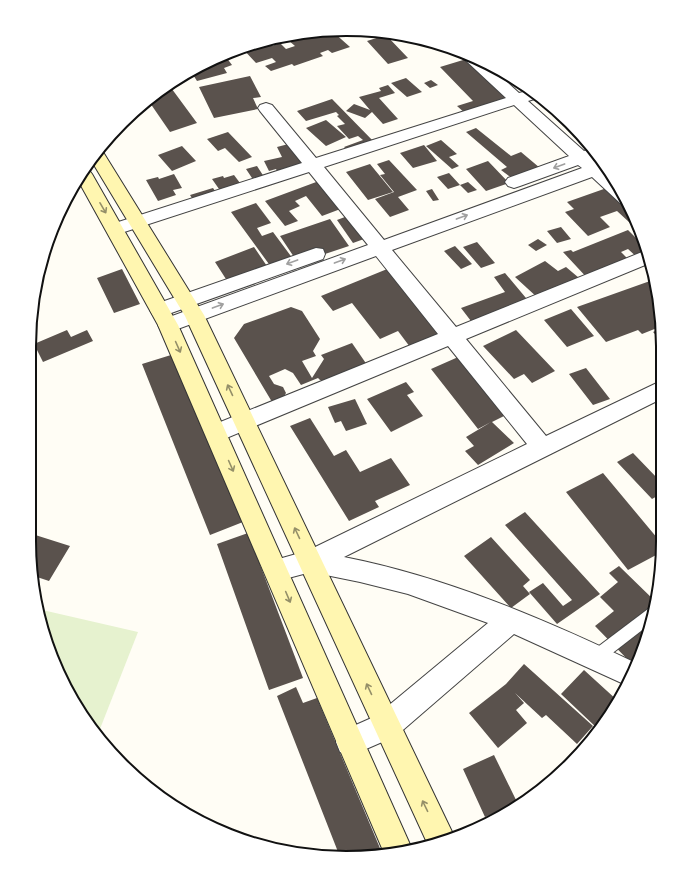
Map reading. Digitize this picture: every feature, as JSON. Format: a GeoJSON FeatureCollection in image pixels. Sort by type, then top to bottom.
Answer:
{"type":"FeatureCollection","features":[{"type":"Feature","properties":{"kind":"main road"},"geometry":{"type":"LineString","coordinates":[[99,158],[190,308],[311,561],[386,726],[439,837]]}},
{"type":"Feature","properties":{"kind":"main road"},"geometry":{"type":"LineString","coordinates":[[85,178],[164,317],[277,570],[396,846]]}},
{"type":"Feature","properties":{"kind":"street"},"geometry":{"type":"LineString","coordinates":[[482,67],[516,99],[594,162],[602,172]]}},
{"type":"Feature","properties":{"kind":"street"},"geometry":{"type":"LineString","coordinates":[[115,229],[528,95]]}},
{"type":"Feature","properties":{"kind":"street"},"geometry":{"type":"LineString","coordinates":[[266,108],[542,447]]}},
{"type":"Feature","properties":{"kind":"street"},"geometry":{"type":"LineString","coordinates":[[164,317],[594,162]]}},
{"type":"Feature","properties":{"kind":"street"},"geometry":{"type":"LineString","coordinates":[[216,433],[643,258]]}},
{"type":"Feature","properties":{"kind":"street"},"geometry":{"type":"LineString","coordinates":[[277,570],[311,561],[656,391]]}},
{"type":"Feature","properties":{"kind":"street"},"geometry":{"type":"LineString","coordinates":[[311,561],[407,583],[511,620],[596,657],[627,672]]}},
{"type":"Feature","properties":{"kind":"street"},"geometry":{"type":"LineString","coordinates":[[350,742],[386,726],[511,620]]}},
{"type":"Feature","properties":{"kind":"lane"},"geometry":{"type":"LineString","coordinates":[[596,657],[645,620]]}},
{"type":"Feature","properties":{"kind":"green space"},"geometry":{"type":"Polygon","coordinates":[[[44,610],[138,632],[100,730],[88,713],[68,678],[52,641],[44,610]]]}},
{"type":"Feature","properties":{"kind":"building"},"geometry":{"type":"Polygon","coordinates":[[[338,36],[350,47],[332,53],[328,50],[320,53],[323,56],[294,66],[292,64],[271,71],[265,66],[276,62],[272,58],[256,63],[246,52],[280,43],[286,49],[295,46],[290,41],[338,36]]]}},
{"type":"Feature","properties":{"kind":"building"},"geometry":{"type":"Polygon","coordinates":[[[376,38],[390,40],[408,58],[388,64],[367,41],[376,38]]]}},
{"type":"Feature","properties":{"kind":"building"},"geometry":{"type":"Polygon","coordinates":[[[228,60],[232,65],[224,68],[227,73],[197,81],[194,76],[209,68],[228,60]]]}},
{"type":"Feature","properties":{"kind":"building"},"geometry":{"type":"Polygon","coordinates":[[[464,60],[482,68],[510,100],[466,114],[457,106],[473,101],[440,67],[464,60]]]}},
{"type":"Feature","properties":{"kind":"building"},"geometry":{"type":"Polygon","coordinates":[[[250,76],[261,97],[253,98],[258,109],[214,118],[199,87],[250,76]]]}},
{"type":"Feature","properties":{"kind":"building"},"geometry":{"type":"Polygon","coordinates":[[[406,78],[422,92],[407,97],[391,83],[406,78]]]}},
{"type":"Feature","properties":{"kind":"building"},"geometry":{"type":"Polygon","coordinates":[[[431,80],[438,85],[430,88],[424,83],[431,80]]]}},
{"type":"Feature","properties":{"kind":"building"},"geometry":{"type":"Polygon","coordinates":[[[388,85],[395,93],[379,98],[398,119],[383,124],[372,112],[365,118],[346,111],[354,104],[370,110],[359,97],[381,91],[379,88],[388,85]]]}},
{"type":"Feature","properties":{"kind":"building"},"geometry":{"type":"Polygon","coordinates":[[[172,89],[197,123],[170,132],[151,105],[172,89]]]}},
{"type":"Feature","properties":{"kind":"building"},"geometry":{"type":"Polygon","coordinates":[[[332,99],[376,144],[350,153],[344,147],[363,140],[358,136],[349,139],[337,126],[345,124],[337,116],[339,115],[336,112],[306,121],[297,111],[332,99]]]}},
{"type":"Feature","properties":{"kind":"building"},"geometry":{"type":"Polygon","coordinates":[[[326,120],[346,137],[326,146],[306,128],[326,120]]]}},
{"type":"Feature","properties":{"kind":"building"},"geometry":{"type":"Polygon","coordinates":[[[476,128],[511,156],[521,152],[540,168],[513,179],[501,170],[507,167],[466,132],[476,128]]]}},
{"type":"Feature","properties":{"kind":"building"},"geometry":{"type":"Polygon","coordinates":[[[228,132],[252,157],[239,162],[225,148],[218,151],[207,139],[228,132]]]}},
{"type":"Feature","properties":{"kind":"building"},"geometry":{"type":"Polygon","coordinates":[[[441,140],[457,154],[449,157],[459,166],[452,169],[426,146],[441,140]]]}},
{"type":"Feature","properties":{"kind":"building"},"geometry":{"type":"Polygon","coordinates":[[[300,141],[315,168],[280,177],[276,169],[269,171],[264,161],[282,157],[277,147],[300,141]]]}},
{"type":"Feature","properties":{"kind":"building"},"geometry":{"type":"Polygon","coordinates":[[[424,145],[437,161],[413,168],[400,153],[424,145]]]}},
{"type":"Feature","properties":{"kind":"building"},"geometry":{"type":"Polygon","coordinates":[[[182,146],[196,161],[172,171],[158,155],[182,146]]]}},
{"type":"Feature","properties":{"kind":"building"},"geometry":{"type":"Polygon","coordinates":[[[389,160],[417,190],[398,197],[409,210],[390,217],[375,199],[394,192],[380,175],[385,174],[377,164],[389,160]]]}},
{"type":"Feature","properties":{"kind":"building"},"geometry":{"type":"Polygon","coordinates":[[[488,161],[509,183],[486,191],[466,169],[488,161]]]}},
{"type":"Feature","properties":{"kind":"building"},"geometry":{"type":"Polygon","coordinates":[[[370,164],[393,192],[368,200],[346,172],[370,164]]]}},
{"type":"Feature","properties":{"kind":"building"},"geometry":{"type":"Polygon","coordinates":[[[257,166],[268,183],[258,187],[246,169],[257,166]]]}},
{"type":"Feature","properties":{"kind":"building"},"geometry":{"type":"Polygon","coordinates":[[[449,173],[460,185],[448,189],[437,177],[449,173]]]}},
{"type":"Feature","properties":{"kind":"building"},"geometry":{"type":"Polygon","coordinates":[[[174,174],[182,188],[173,190],[176,195],[158,201],[146,180],[158,177],[159,179],[174,174]]]}},
{"type":"Feature","properties":{"kind":"building"},"geometry":{"type":"Polygon","coordinates":[[[234,175],[246,191],[226,199],[212,179],[234,175]]]}},
{"type":"Feature","properties":{"kind":"building"},"geometry":{"type":"Polygon","coordinates":[[[327,178],[351,205],[322,216],[306,196],[295,201],[300,206],[289,211],[298,221],[285,226],[265,201],[327,178]]]}},
{"type":"Feature","properties":{"kind":"building"},"geometry":{"type":"Polygon","coordinates":[[[468,182],[477,190],[468,193],[460,185],[468,182]]]}},
{"type":"Feature","properties":{"kind":"building"},"geometry":{"type":"Polygon","coordinates":[[[611,186],[630,223],[617,211],[600,217],[610,227],[588,236],[565,212],[574,209],[567,202],[611,186]]]}},
{"type":"Feature","properties":{"kind":"building"},"geometry":{"type":"Polygon","coordinates":[[[213,188],[220,198],[197,206],[190,195],[213,188]]]}},
{"type":"Feature","properties":{"kind":"building"},"geometry":{"type":"Polygon","coordinates":[[[432,189],[439,200],[433,201],[426,191],[432,189]]]}},
{"type":"Feature","properties":{"kind":"building"},"geometry":{"type":"Polygon","coordinates":[[[256,203],[271,223],[257,228],[262,236],[273,232],[296,263],[274,271],[231,212],[256,203]]]}},
{"type":"Feature","properties":{"kind":"building"},"geometry":{"type":"Polygon","coordinates":[[[358,212],[375,235],[353,243],[337,220],[358,212]]]}},
{"type":"Feature","properties":{"kind":"building"},"geometry":{"type":"Polygon","coordinates":[[[330,219],[349,246],[298,263],[280,236],[330,219]]]}},
{"type":"Feature","properties":{"kind":"building"},"geometry":{"type":"Polygon","coordinates":[[[561,227],[571,239],[557,243],[547,231],[561,227]]]}},
{"type":"Feature","properties":{"kind":"building"},"geometry":{"type":"Polygon","coordinates":[[[628,230],[637,239],[643,259],[640,260],[628,249],[621,252],[632,263],[590,281],[563,252],[571,250],[573,252],[628,230]]]}},
{"type":"Feature","properties":{"kind":"building"},"geometry":{"type":"Polygon","coordinates":[[[538,239],[547,245],[536,251],[528,245],[538,239]]]}},
{"type":"Feature","properties":{"kind":"building"},"geometry":{"type":"Polygon","coordinates":[[[477,242],[495,263],[481,268],[463,247],[477,242]]]}},
{"type":"Feature","properties":{"kind":"building"},"geometry":{"type":"Polygon","coordinates":[[[455,246],[472,264],[461,269],[444,251],[455,246]]]}},
{"type":"Feature","properties":{"kind":"building"},"geometry":{"type":"Polygon","coordinates":[[[254,247],[273,275],[233,290],[215,262],[254,247]]]}},
{"type":"Feature","properties":{"kind":"building"},"geometry":{"type":"Polygon","coordinates":[[[545,261],[558,271],[566,267],[585,283],[539,299],[515,277],[545,261]]]}},
{"type":"Feature","properties":{"kind":"building"},"geometry":{"type":"Polygon","coordinates":[[[397,265],[455,332],[413,351],[398,331],[380,339],[352,303],[333,311],[321,296],[397,265]]]}},
{"type":"Feature","properties":{"kind":"building"},"geometry":{"type":"Polygon","coordinates":[[[122,269],[140,304],[114,313],[97,278],[122,269]]]}},
{"type":"Feature","properties":{"kind":"building"},"geometry":{"type":"Polygon","coordinates":[[[505,273],[531,304],[474,325],[461,308],[505,292],[494,277],[505,273]]]}},
{"type":"Feature","properties":{"kind":"building"},"geometry":{"type":"Polygon","coordinates":[[[649,281],[655,329],[642,334],[638,330],[606,342],[577,307],[649,281]]]}},
{"type":"Feature","properties":{"kind":"building"},"geometry":{"type":"Polygon","coordinates":[[[291,307],[302,311],[320,339],[313,351],[316,356],[302,361],[312,378],[324,359],[321,355],[352,343],[374,375],[342,388],[318,378],[301,385],[293,373],[285,369],[269,376],[274,384],[283,387],[286,393],[278,406],[275,407],[234,338],[244,324],[291,307]]]}},
{"type":"Feature","properties":{"kind":"building"},"geometry":{"type":"Polygon","coordinates":[[[571,309],[594,336],[567,347],[544,320],[571,309]]]}},
{"type":"Feature","properties":{"kind":"building"},"geometry":{"type":"Polygon","coordinates":[[[67,330],[71,337],[87,330],[93,341],[43,362],[36,348],[36,343],[67,330]]]}},
{"type":"Feature","properties":{"kind":"building"},"geometry":{"type":"Polygon","coordinates":[[[516,330],[555,371],[532,383],[524,374],[514,379],[483,346],[516,330]]]}},
{"type":"Feature","properties":{"kind":"building"},"geometry":{"type":"Polygon","coordinates":[[[465,354],[512,412],[492,422],[514,443],[478,465],[465,451],[474,446],[466,437],[491,422],[478,429],[431,369],[465,354]]]}},
{"type":"Feature","properties":{"kind":"building"},"geometry":{"type":"Polygon","coordinates":[[[171,355],[243,522],[210,535],[142,364],[171,355]]]}},
{"type":"Feature","properties":{"kind":"building"},"geometry":{"type":"Polygon","coordinates":[[[586,368],[610,399],[593,405],[569,374],[586,368]]]}},
{"type":"Feature","properties":{"kind":"building"},"geometry":{"type":"Polygon","coordinates":[[[406,382],[414,392],[407,395],[423,416],[391,432],[367,399],[406,382]]]}},
{"type":"Feature","properties":{"kind":"building"},"geometry":{"type":"Polygon","coordinates":[[[355,399],[367,424],[346,431],[341,421],[335,423],[328,407],[355,399]]]}},
{"type":"Feature","properties":{"kind":"building"},"geometry":{"type":"Polygon","coordinates":[[[310,418],[334,456],[346,450],[360,472],[391,458],[410,485],[375,501],[379,507],[349,521],[290,426],[310,418]]]}},
{"type":"Feature","properties":{"kind":"building"},"geometry":{"type":"Polygon","coordinates":[[[633,453],[656,477],[656,497],[652,499],[617,462],[633,453]]]}},
{"type":"Feature","properties":{"kind":"building"},"geometry":{"type":"Polygon","coordinates":[[[603,473],[656,537],[655,555],[628,570],[566,492],[603,473]]]}},
{"type":"Feature","properties":{"kind":"building"},"geometry":{"type":"Polygon","coordinates":[[[525,512],[600,594],[557,624],[529,592],[543,583],[563,606],[572,600],[505,525],[525,512]]]}},
{"type":"Feature","properties":{"kind":"building"},"geometry":{"type":"Polygon","coordinates":[[[248,533],[303,678],[269,690],[217,544],[248,533]]]}},
{"type":"Feature","properties":{"kind":"building"},"geometry":{"type":"Polygon","coordinates":[[[36,535],[70,546],[49,581],[39,578],[36,535]]]}},
{"type":"Feature","properties":{"kind":"building"},"geometry":{"type":"Polygon","coordinates":[[[491,537],[530,580],[523,586],[530,594],[511,608],[464,556],[491,537]]]}},
{"type":"Feature","properties":{"kind":"building"},"geometry":{"type":"Polygon","coordinates":[[[619,566],[651,597],[640,641],[631,663],[595,626],[614,611],[600,597],[618,582],[609,573],[619,566]]]}},
{"type":"Feature","properties":{"kind":"building"},"geometry":{"type":"Polygon","coordinates":[[[524,664],[593,726],[577,744],[546,715],[542,718],[515,693],[524,703],[516,710],[527,723],[498,748],[469,713],[506,684],[524,664]]]}},
{"type":"Feature","properties":{"kind":"building"},"geometry":{"type":"Polygon","coordinates":[[[584,670],[613,697],[595,726],[561,694],[584,670]]]}},
{"type":"Feature","properties":{"kind":"building"},"geometry":{"type":"Polygon","coordinates":[[[296,687],[303,703],[317,698],[380,849],[337,851],[277,696],[296,687]]]}},
{"type":"Feature","properties":{"kind":"building"},"geometry":{"type":"Polygon","coordinates":[[[494,755],[516,800],[485,817],[463,769],[494,755]]]}}]}
